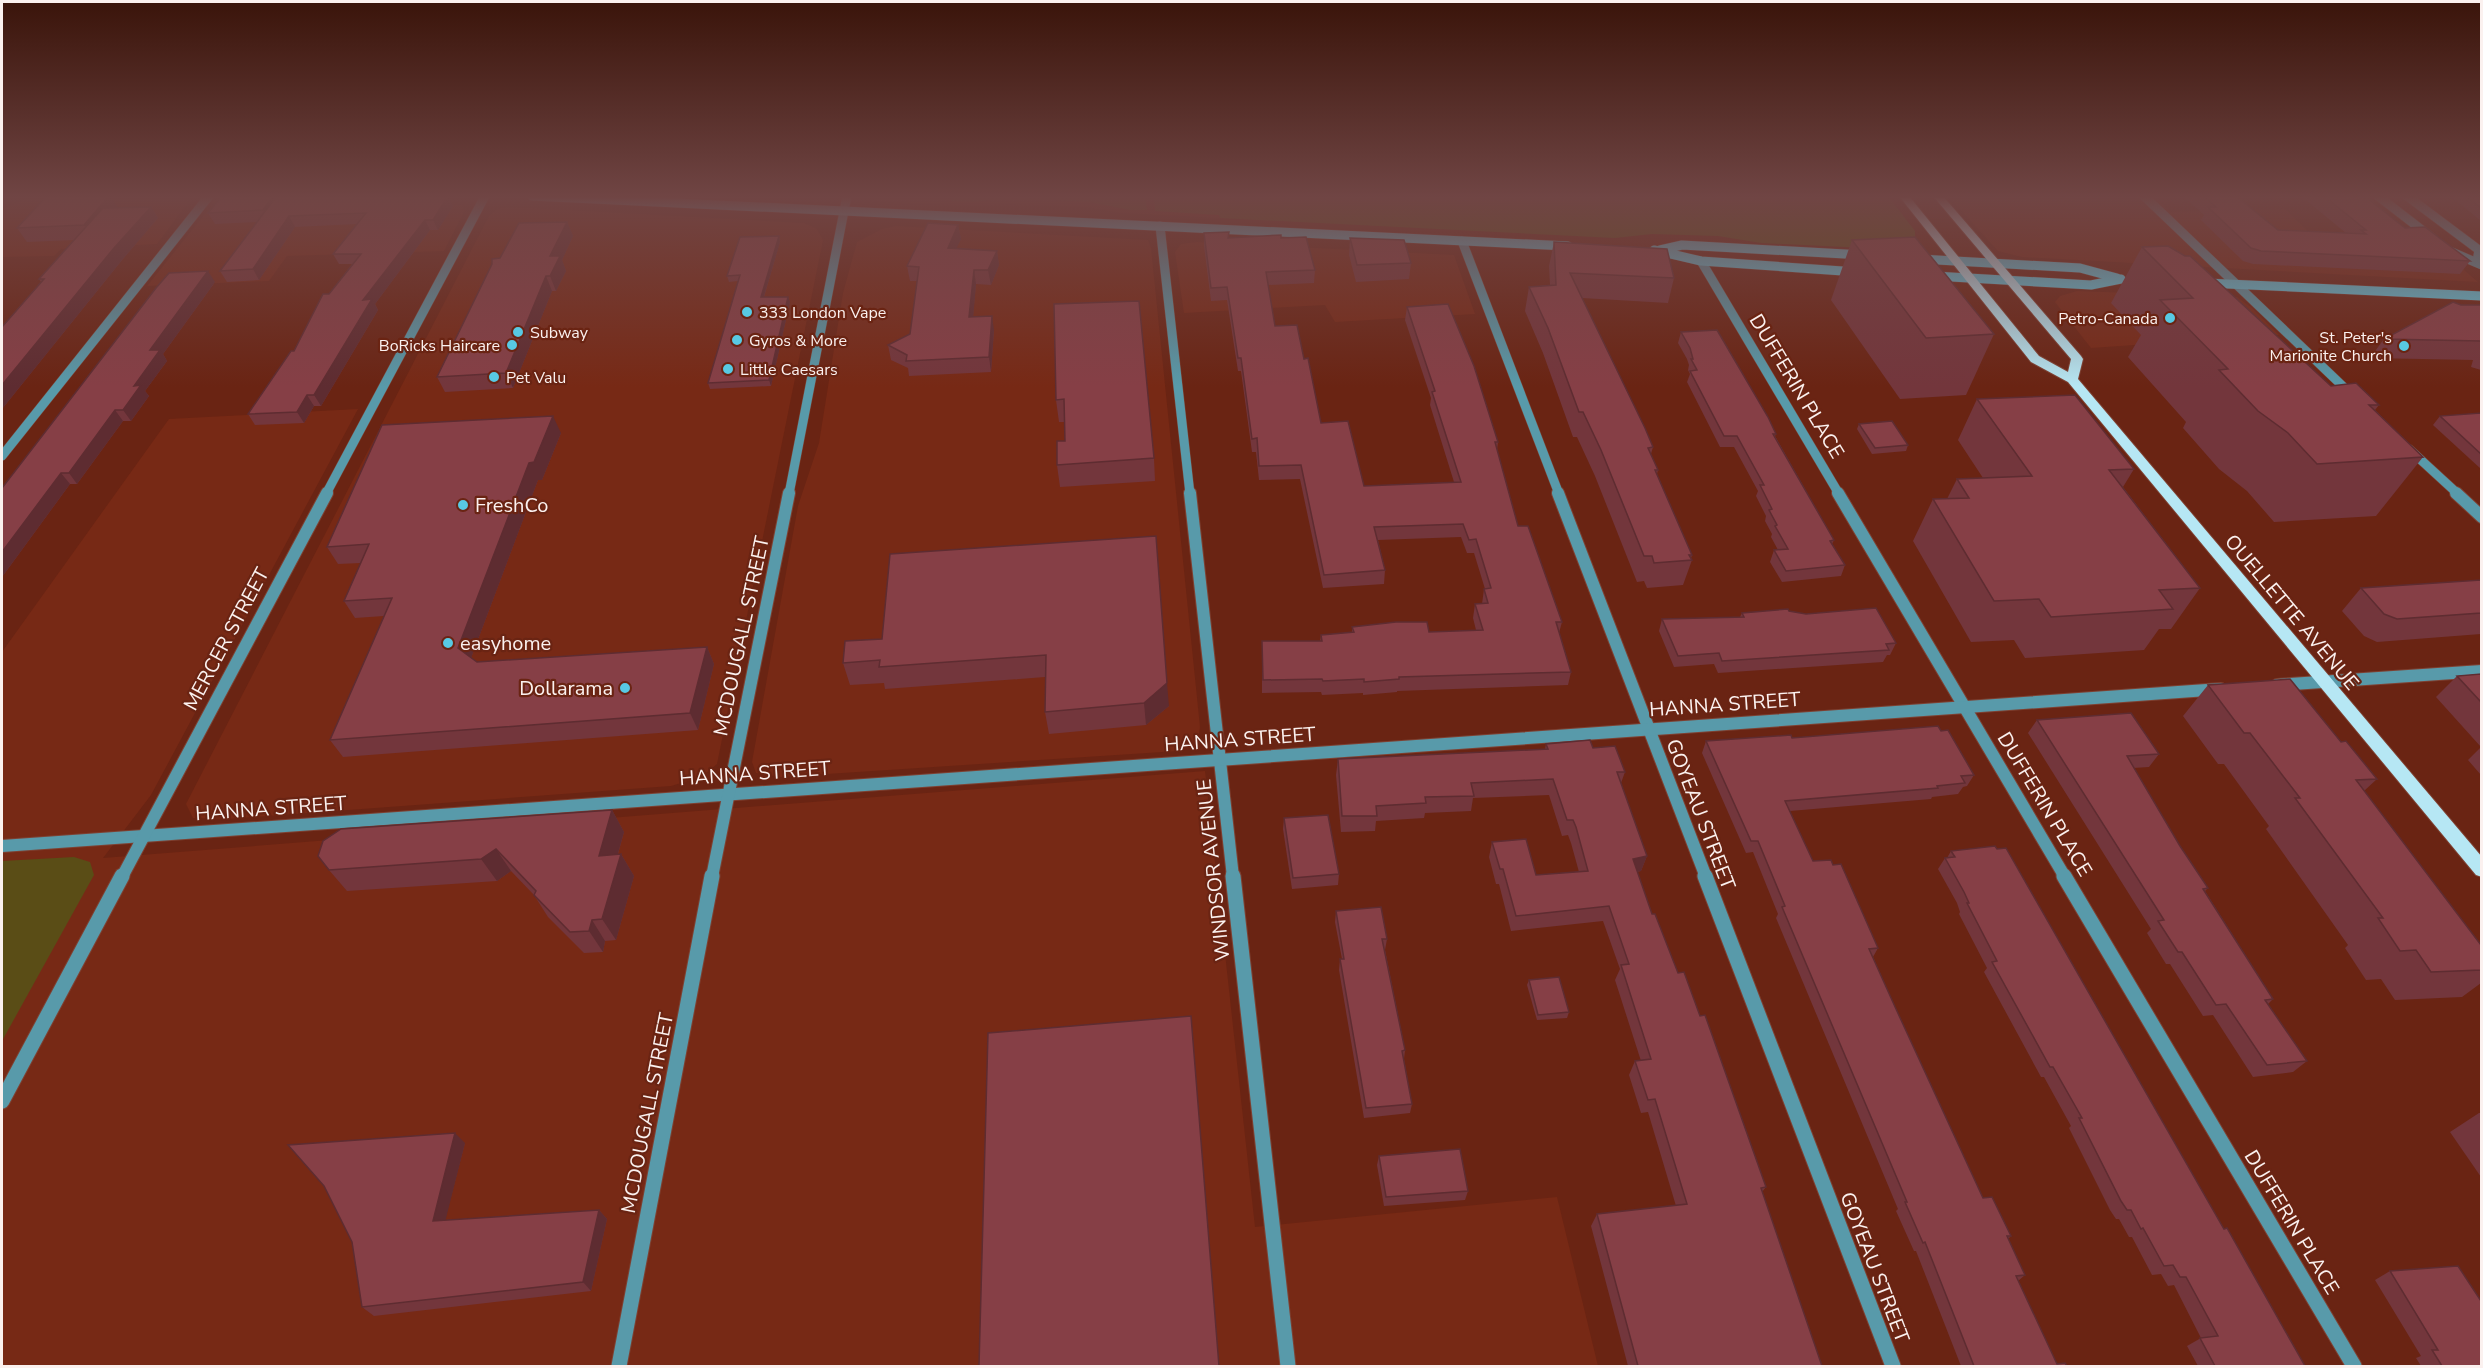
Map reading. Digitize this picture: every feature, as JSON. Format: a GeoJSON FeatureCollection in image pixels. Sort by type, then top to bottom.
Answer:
{"type":"FeatureCollection","features":[{"type":"Feature","properties":{"kind":"main road"},"geometry":{"type":"LineString","coordinates":[[1697,260],[1864,272]]}},
{"type":"Feature","properties":{"kind":"main road"},"geometry":{"type":"LineString","coordinates":[[1938,260],[2080,268],[2133,280]]}},
{"type":"Feature","properties":{"kind":"main road"},"geometry":{"type":"LineString","coordinates":[[1994,260],[2077,359],[2072,380]]}},
{"type":"Feature","properties":{"kind":"main road","name":"OUELLETTE AVENUE"},"geometry":{"type":"LineString","coordinates":[[1958,261],[2035,359],[2072,380],[2481,870]]}},
{"type":"Feature","properties":{"kind":"main road"},"geometry":{"type":"LineString","coordinates":[[1921,275],[2091,285],[2121,279]]}},
{"type":"Feature","properties":{"kind":"main road"},"geometry":{"type":"LineString","coordinates":[[2199,283],[2481,296]]}},
{"type":"Feature","properties":{"kind":"street"},"geometry":{"type":"LineString","coordinates":[[2,456],[158,260]]}},
{"type":"Feature","properties":{"kind":"street","name":"MERCER STREET"},"geometry":{"type":"LineString","coordinates":[[2,1101],[451,260]]}},
{"type":"Feature","properties":{"kind":"street","name":"MCDOUGALL STREET"},"geometry":{"type":"LineString","coordinates":[[619,1366],[728,795],[765,622],[835,260]]}},
{"type":"Feature","properties":{"kind":"street","name":"WINDSOR AVENUE"},"geometry":{"type":"LineString","coordinates":[[1165,260],[1288,1366]]}},
{"type":"Feature","properties":{"kind":"street","name":"GOYEAU STREET"},"geometry":{"type":"LineString","coordinates":[[1469,260],[1893,1366]]}},
{"type":"Feature","properties":{"kind":"street"},"geometry":{"type":"LineString","coordinates":[[2211,260],[2365,406]]}},
{"type":"Feature","properties":{"kind":"street","name":"DUFFERIN PLACE"},"geometry":{"type":"LineString","coordinates":[[1701,261],[2354,1366]]}},
{"type":"Feature","properties":{"kind":"street"},"geometry":{"type":"LineString","coordinates":[[2399,439],[2481,518]]}},
{"type":"Feature","properties":{"kind":"street"},"geometry":{"type":"LineString","coordinates":[[2267,685],[2481,671]]}},
{"type":"Feature","properties":{"kind":"street","name":"HANNA STREET"},"geometry":{"type":"LineString","coordinates":[[2,846],[2234,688]]}},
{"type":"Feature","properties":{"kind":"shaded area"},"geometry":{"type":"Polygon","coordinates":[[[168,260],[284,260],[269,281],[147,286],[168,260]]]}},
{"type":"Feature","properties":{"kind":"shaded area"},"geometry":{"type":"Polygon","coordinates":[[[466,260],[819,260],[717,764],[701,777],[671,786],[227,819],[193,818],[186,804],[466,260]]]}},
{"type":"Feature","properties":{"kind":"shaded area"},"geometry":{"type":"Polygon","coordinates":[[[852,260],[1152,260],[1200,727],[1197,746],[1178,751],[781,777],[756,773],[752,762],[798,506],[819,443],[843,293],[852,260]]]}},
{"type":"Feature","properties":{"kind":"shaded area"},"geometry":{"type":"Polygon","coordinates":[[[1176,260],[1456,260],[1475,314],[1335,322],[1325,305],[1184,313],[1176,260]]]}},
{"type":"Feature","properties":{"kind":"shaded area"},"geometry":{"type":"Polygon","coordinates":[[[2074,260],[2452,260],[2478,282],[2074,260]]]}},
{"type":"Feature","properties":{"kind":"shaded area"},"geometry":{"type":"Polygon","coordinates":[[[2077,291],[2237,297],[2252,308],[2279,335],[2091,348],[2055,302],[2060,296],[2077,291]]]}},
{"type":"Feature","properties":{"kind":"shaded area"},"geometry":{"type":"Polygon","coordinates":[[[358,409],[151,795],[103,858],[1205,771],[1255,1227],[1557,1197],[1598,1366],[2,1366],[2,652],[169,419],[358,409]]]}},
{"type":"Feature","properties":{"kind":"shaded area"},"geometry":{"type":"Polygon","coordinates":[[[74,857],[90,862],[94,875],[2,1041],[2,861],[74,857]]]}},
{"type":"Feature","properties":{"kind":"building"},"geometry":{"type":"Polygon","coordinates":[[[56,260],[104,260],[2,385],[2,327],[44,279],[39,279],[56,260]]]}},
{"type":"Feature","properties":{"kind":"building"},"geometry":{"type":"Polygon","coordinates":[[[228,260],[259,260],[253,269],[220,271],[228,260]]]}},
{"type":"Feature","properties":{"kind":"building"},"geometry":{"type":"Polygon","coordinates":[[[356,260],[394,260],[363,300],[372,299],[314,395],[307,395],[297,412],[248,414],[291,351],[294,351],[323,294],[329,294],[356,260]]]}},
{"type":"Feature","properties":{"kind":"building"},"geometry":{"type":"Polygon","coordinates":[[[492,260],[558,260],[550,276],[546,276],[506,373],[437,377],[492,260]]]}},
{"type":"Feature","properties":{"kind":"building"},"geometry":{"type":"Polygon","coordinates":[[[732,260],[772,260],[761,297],[788,297],[769,380],[708,383],[740,275],[727,276],[732,260]]]}},
{"type":"Feature","properties":{"kind":"building"},"geometry":{"type":"Polygon","coordinates":[[[910,260],[993,260],[988,270],[974,270],[969,317],[992,316],[989,357],[906,361],[907,355],[888,345],[910,334],[919,267],[907,266],[910,260]]]}},
{"type":"Feature","properties":{"kind":"building"},"geometry":{"type":"Polygon","coordinates":[[[1207,260],[1312,260],[1315,270],[1266,272],[1275,326],[1297,325],[1304,359],[1308,358],[1321,423],[1348,421],[1364,486],[1461,482],[1432,392],[1435,391],[1407,307],[1448,304],[1474,366],[1498,442],[1495,442],[1518,526],[1528,526],[1562,622],[1556,622],[1571,672],[1399,677],[1399,679],[1364,682],[1364,679],[1263,680],[1262,641],[1322,641],[1321,635],[1354,632],[1352,627],[1396,622],[1427,622],[1429,632],[1483,630],[1475,604],[1488,603],[1484,589],[1491,588],[1476,539],[1469,540],[1463,524],[1374,527],[1385,570],[1324,575],[1301,465],[1259,466],[1257,438],[1252,439],[1241,358],[1238,358],[1227,287],[1211,288],[1207,260]]]}},
{"type":"Feature","properties":{"kind":"building"},"geometry":{"type":"Polygon","coordinates":[[[1356,260],[1410,260],[1411,263],[1357,265],[1356,260]]]}},
{"type":"Feature","properties":{"kind":"building"},"geometry":{"type":"Polygon","coordinates":[[[1555,260],[1670,260],[1674,278],[1570,273],[1645,428],[1653,447],[1648,448],[1658,470],[1655,470],[1692,555],[1689,555],[1692,560],[1654,563],[1652,556],[1644,556],[1601,450],[1583,412],[1579,412],[1548,328],[1529,287],[1556,285],[1555,260]]]}},
{"type":"Feature","properties":{"kind":"building"},"geometry":{"type":"Polygon","coordinates":[[[1867,260],[1934,260],[1994,334],[1926,338],[1867,260]]]}},
{"type":"Feature","properties":{"kind":"building"},"geometry":{"type":"Polygon","coordinates":[[[2155,260],[2194,260],[2331,386],[2356,383],[2379,405],[2369,405],[2423,457],[2317,464],[2288,433],[2258,411],[2219,370],[2228,369],[2160,300],[2193,298],[2155,260]]]}},
{"type":"Feature","properties":{"kind":"building"},"geometry":{"type":"Polygon","coordinates":[[[208,271],[150,350],[160,350],[134,386],[141,385],[123,410],[115,410],[69,473],[61,473],[2,552],[2,488],[169,273],[208,271]]]}},
{"type":"Feature","properties":{"kind":"building"},"geometry":{"type":"Polygon","coordinates":[[[1139,301],[1154,458],[1057,465],[1057,441],[1065,441],[1064,399],[1056,400],[1054,304],[1139,301]]]}},
{"type":"Feature","properties":{"kind":"building"},"geometry":{"type":"Polygon","coordinates":[[[2453,302],[2461,305],[2481,305],[2481,341],[2384,339],[2453,302]]]}},
{"type":"Feature","properties":{"kind":"building"},"geometry":{"type":"Polygon","coordinates":[[[1717,330],[1768,417],[1776,434],[1773,434],[1834,540],[1830,541],[1845,565],[1786,571],[1774,550],[1788,549],[1769,510],[1772,509],[1760,485],[1764,485],[1737,436],[1724,436],[1690,371],[1697,370],[1691,359],[1693,359],[1690,348],[1681,332],[1717,330]]]}},
{"type":"Feature","properties":{"kind":"building"},"geometry":{"type":"Polygon","coordinates":[[[2075,395],[2134,469],[2109,470],[2200,588],[2159,590],[2173,609],[2051,617],[2039,599],[1994,601],[1933,499],[1969,498],[1957,479],[2032,476],[1977,399],[2075,395]]]}},
{"type":"Feature","properties":{"kind":"building"},"geometry":{"type":"Polygon","coordinates":[[[2481,413],[2481,454],[2440,416],[2481,413]]]}},
{"type":"Feature","properties":{"kind":"building"},"geometry":{"type":"Polygon","coordinates":[[[553,416],[534,462],[529,463],[458,648],[477,662],[707,647],[690,713],[330,740],[392,598],[344,601],[369,544],[327,547],[382,425],[553,416]]]}},
{"type":"Feature","properties":{"kind":"building"},"geometry":{"type":"Polygon","coordinates":[[[1892,421],[1908,445],[1875,448],[1859,424],[1892,421]]]}},
{"type":"Feature","properties":{"kind":"building"},"geometry":{"type":"Polygon","coordinates":[[[1156,536],[1167,683],[1144,703],[1045,712],[1046,655],[879,667],[880,660],[843,663],[845,641],[882,639],[890,554],[1156,536]]]}},
{"type":"Feature","properties":{"kind":"building"},"geometry":{"type":"Polygon","coordinates":[[[2481,580],[2481,613],[2397,619],[2384,614],[2361,588],[2481,580]]]}},
{"type":"Feature","properties":{"kind":"building"},"geometry":{"type":"Polygon","coordinates":[[[1876,608],[1896,643],[1886,644],[1889,650],[1722,661],[1719,653],[1678,656],[1662,619],[1744,617],[1742,613],[1788,609],[1806,614],[1876,608]]]}},
{"type":"Feature","properties":{"kind":"building"},"geometry":{"type":"Polygon","coordinates":[[[2481,674],[2481,702],[2457,676],[2481,674]]]}},
{"type":"Feature","properties":{"kind":"building"},"geometry":{"type":"Polygon","coordinates":[[[2290,679],[2341,742],[2346,741],[2377,779],[2356,780],[2481,945],[2481,970],[2431,972],[2416,950],[2400,951],[2378,918],[2383,918],[2295,798],[2300,798],[2250,733],[2244,733],[2208,685],[2290,679]]]}},
{"type":"Feature","properties":{"kind":"building"},"geometry":{"type":"Polygon","coordinates":[[[2131,713],[2159,754],[2127,756],[2180,846],[2208,888],[2203,889],[2273,999],[2265,1000],[2307,1061],[2267,1065],[2226,1004],[2216,1005],[2182,952],[2178,952],[2158,921],[2164,920],[2037,720],[2131,713]]]}},
{"type":"Feature","properties":{"kind":"building"},"geometry":{"type":"Polygon","coordinates":[[[1938,726],[1941,731],[1948,730],[1974,775],[1961,776],[1965,783],[1937,786],[1938,788],[1785,801],[1813,861],[1831,860],[1833,865],[1841,864],[1878,948],[1869,949],[1896,1009],[1983,1198],[1992,1197],[2011,1236],[2007,1236],[2025,1275],[2016,1276],[2057,1364],[2065,1363],[2067,1366],[1974,1366],[1925,1242],[1923,1243],[1905,1202],[1907,1202],[1782,907],[1785,906],[1758,841],[1751,841],[1706,741],[1791,735],[1792,738],[1938,726]]]}},
{"type":"Feature","properties":{"kind":"building"},"geometry":{"type":"Polygon","coordinates":[[[1590,740],[1593,748],[1615,746],[1625,772],[1617,772],[1647,856],[1633,859],[1652,914],[1655,914],[1678,973],[1684,972],[1700,1016],[1705,1015],[1766,1187],[1761,1188],[1822,1366],[1638,1366],[1597,1214],[1687,1204],[1655,1099],[1648,1100],[1635,1061],[1651,1059],[1621,965],[1629,964],[1609,906],[1516,916],[1503,869],[1500,869],[1492,842],[1526,839],[1536,875],[1588,871],[1576,827],[1573,820],[1567,820],[1553,779],[1471,783],[1474,796],[1425,797],[1426,803],[1376,806],[1377,816],[1342,816],[1338,759],[1548,749],[1546,744],[1590,740]]]}},
{"type":"Feature","properties":{"kind":"building"},"geometry":{"type":"Polygon","coordinates":[[[612,810],[599,856],[621,854],[602,919],[592,920],[589,931],[570,932],[534,895],[536,891],[496,849],[481,859],[329,870],[318,856],[323,841],[341,829],[612,810]]]}},
{"type":"Feature","properties":{"kind":"building"},"geometry":{"type":"Polygon","coordinates":[[[1328,815],[1339,874],[1293,878],[1284,818],[1328,815]]]}},
{"type":"Feature","properties":{"kind":"building"},"geometry":{"type":"Polygon","coordinates":[[[1995,846],[1997,849],[2006,848],[2305,1366],[2215,1366],[2200,1338],[2218,1336],[2186,1277],[2180,1277],[2173,1265],[2164,1266],[2143,1228],[2141,1229],[2131,1210],[2127,1210],[2121,1201],[2079,1118],[2082,1118],[2053,1067],[2050,1067],[1992,962],[1997,961],[1945,858],[1955,857],[1951,851],[1995,846]]]}},
{"type":"Feature","properties":{"kind":"building"},"geometry":{"type":"Polygon","coordinates":[[[1381,907],[1387,939],[1382,939],[1405,1050],[1402,1051],[1412,1104],[1366,1108],[1340,959],[1344,959],[1336,911],[1381,907]]]}},
{"type":"Feature","properties":{"kind":"building"},"geometry":{"type":"Polygon","coordinates":[[[1559,977],[1569,1012],[1538,1015],[1529,980],[1559,977]]]}},
{"type":"Feature","properties":{"kind":"building"},"geometry":{"type":"Polygon","coordinates":[[[1191,1016],[1219,1366],[979,1366],[988,1033],[1191,1016]]]}},
{"type":"Feature","properties":{"kind":"building"},"geometry":{"type":"Polygon","coordinates":[[[455,1133],[433,1221],[599,1210],[583,1282],[362,1307],[352,1242],[324,1186],[288,1145],[455,1133]]]}},
{"type":"Feature","properties":{"kind":"building"},"geometry":{"type":"Polygon","coordinates":[[[1460,1149],[1468,1191],[1386,1197],[1379,1156],[1460,1149]]]}},
{"type":"Feature","properties":{"kind":"building"},"geometry":{"type":"Polygon","coordinates":[[[2458,1266],[2481,1301],[2481,1366],[2442,1366],[2432,1350],[2438,1350],[2390,1271],[2458,1266]]]}},
{"type":"Feature","properties":{"kind":"place","name":"333 London Vape"},"geometry":{"type":"Point","coordinates":[747,312]}},
{"type":"Feature","properties":{"kind":"place","name":"Petro-Canada"},"geometry":{"type":"Point","coordinates":[2170,318]}},
{"type":"Feature","properties":{"kind":"place","name":"Subway"},"geometry":{"type":"Point","coordinates":[518,332]}},
{"type":"Feature","properties":{"kind":"place","name":"Gyros & More"},"geometry":{"type":"Point","coordinates":[737,340]}},
{"type":"Feature","properties":{"kind":"place","name":"BoRicks Haircare"},"geometry":{"type":"Point","coordinates":[512,345]}},
{"type":"Feature","properties":{"kind":"place","name":"St. Peter's Marionite Church"},"geometry":{"type":"Point","coordinates":[2404,346]}},
{"type":"Feature","properties":{"kind":"place","name":"Little Caesars"},"geometry":{"type":"Point","coordinates":[728,369]}},
{"type":"Feature","properties":{"kind":"place","name":"Pet Valu"},"geometry":{"type":"Point","coordinates":[494,377]}},
{"type":"Feature","properties":{"kind":"place","name":"FreshCo"},"geometry":{"type":"Point","coordinates":[463,505]}},
{"type":"Feature","properties":{"kind":"place","name":"easyhome"},"geometry":{"type":"Point","coordinates":[448,643]}},
{"type":"Feature","properties":{"kind":"place","name":"Dollarama"},"geometry":{"type":"Point","coordinates":[625,688]}}]}
